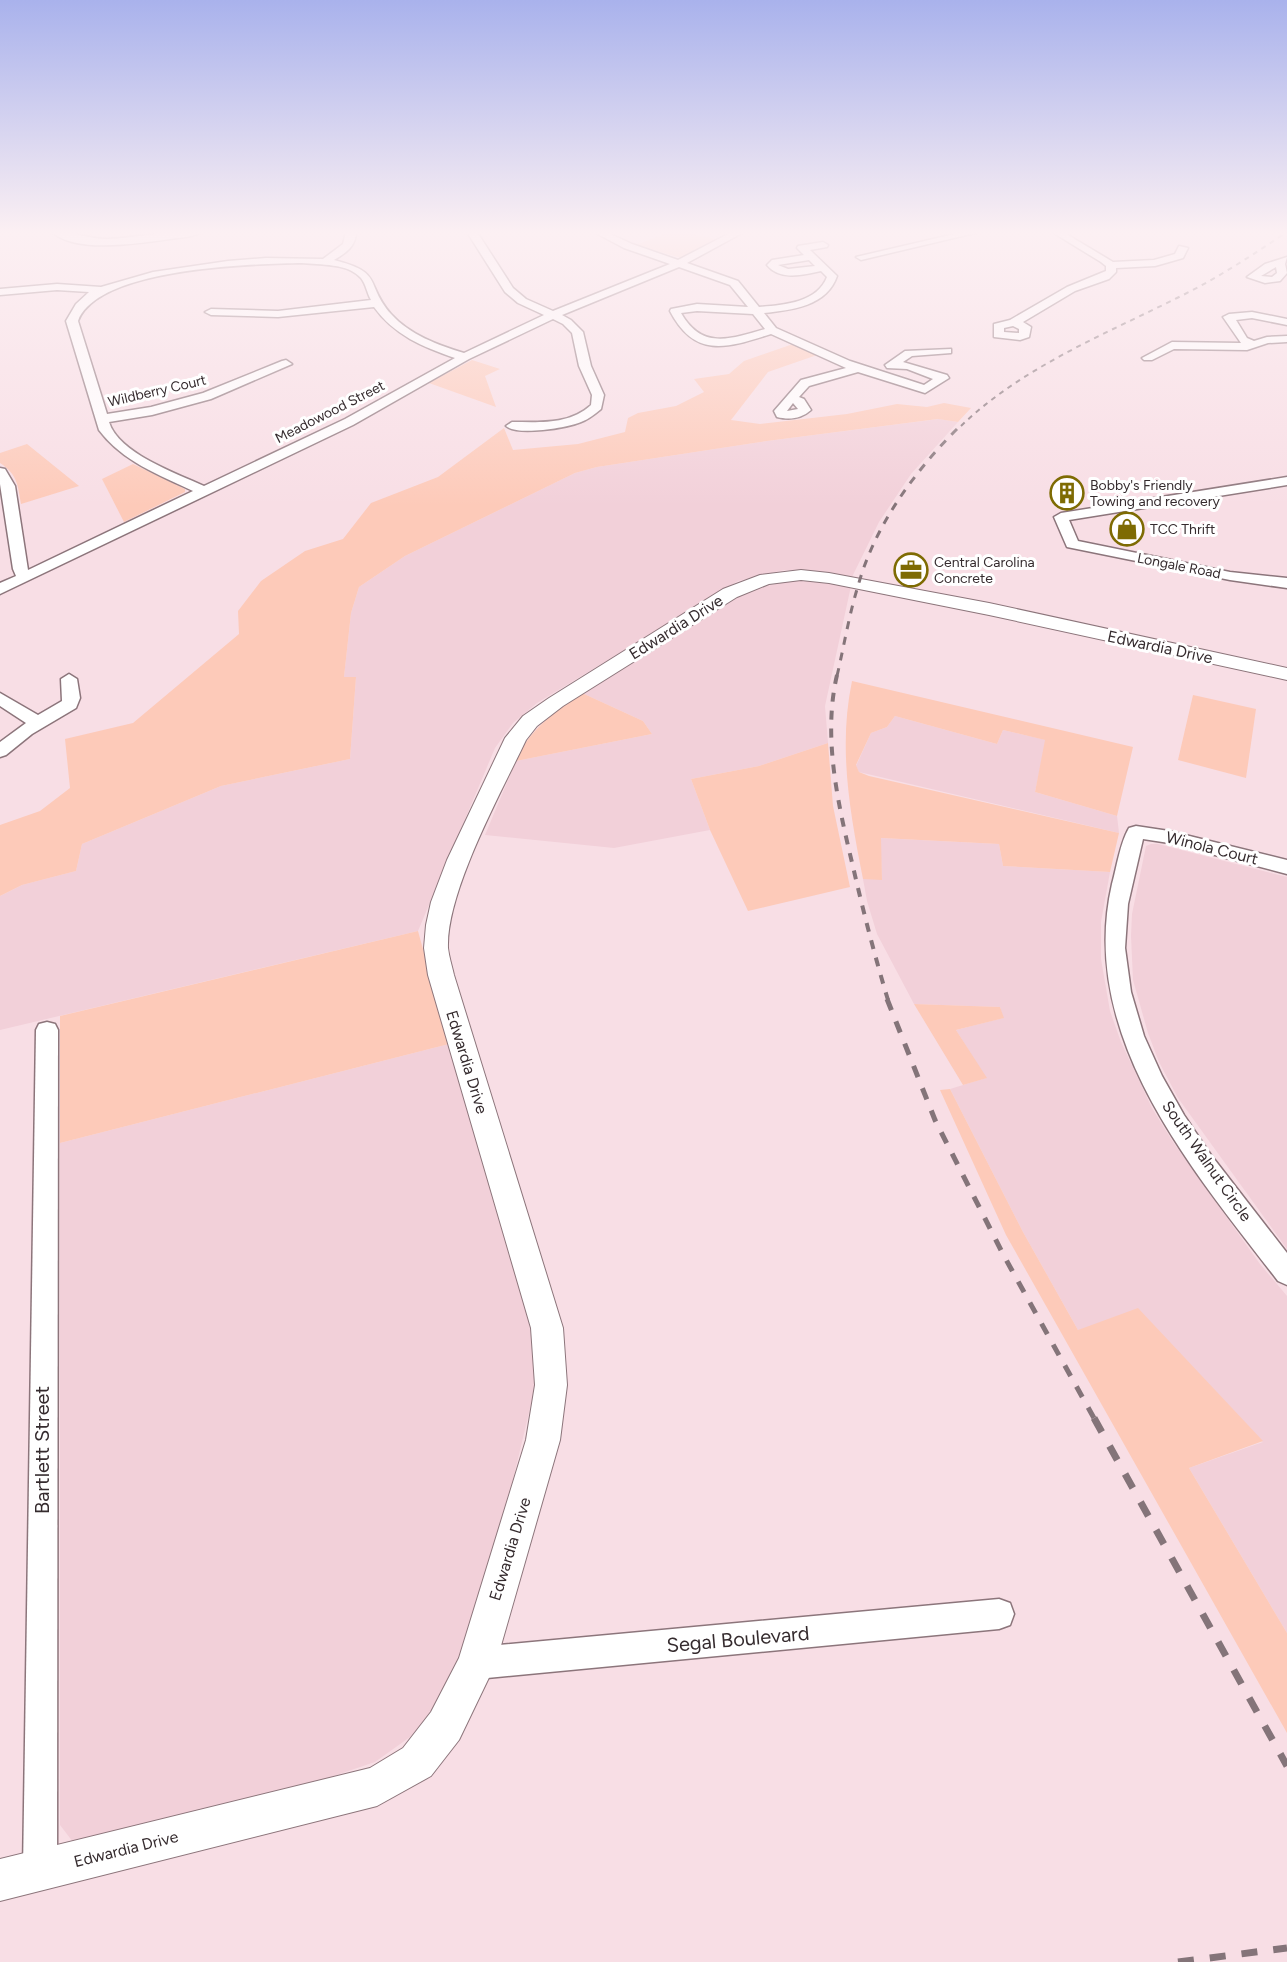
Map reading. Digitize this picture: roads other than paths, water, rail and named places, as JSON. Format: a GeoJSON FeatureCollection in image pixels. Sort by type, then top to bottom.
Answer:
{"type":"FeatureCollection","features":[{"type":"Feature","properties":{"kind":"main road","name":"Edwardia Drive"},"geometry":{"type":"LineString","coordinates":[[0,1880],[377,1786],[417,1762],[445,1726],[477,1664],[487,1623],[543,1440],[551,1385],[547,1328],[441,975],[436,948],[443,902],[459,860],[516,738],[539,714],[702,610],[749,585],[782,576],[829,578],[1000,612],[1287,674]]}},
{"type":"Feature","properties":{"kind":"street"},"geometry":{"type":"LineString","coordinates":[[73,324],[101,419],[113,441],[131,455],[202,491]]}},
{"type":"Feature","properties":{"kind":"street"},"geometry":{"type":"LineString","coordinates":[[396,324],[409,335],[465,357]]}},
{"type":"Feature","properties":{"kind":"street","name":"Meadowood Street"},"geometry":{"type":"LineString","coordinates":[[0,589],[349,422],[465,357],[535,324]]}},
{"type":"Feature","properties":{"kind":"street"},"geometry":{"type":"LineString","coordinates":[[512,426],[564,423],[580,419],[597,406],[598,395],[585,366],[577,332],[569,324]]}},
{"type":"Feature","properties":{"kind":"street"},"geometry":{"type":"LineString","coordinates":[[684,324],[693,336],[705,342],[734,340],[772,330]]}},
{"type":"Feature","properties":{"kind":"street"},"geometry":{"type":"LineString","coordinates":[[767,324],[772,330],[858,368],[925,388],[943,378],[908,366],[892,365]]}},
{"type":"Feature","properties":{"kind":"street"},"geometry":{"type":"LineString","coordinates":[[1233,324],[1243,340],[1254,345]]}},
{"type":"Feature","properties":{"kind":"street"},"geometry":{"type":"LineString","coordinates":[[1148,358],[1172,345],[1247,347],[1267,340],[1287,339]]}},
{"type":"Feature","properties":{"kind":"street"},"geometry":{"type":"LineString","coordinates":[[878,373],[909,353],[947,351]]}},
{"type":"Feature","properties":{"kind":"street","name":"Wildberry Court"},"geometry":{"type":"LineString","coordinates":[[101,419],[152,411],[207,396],[286,364]]}},
{"type":"Feature","properties":{"kind":"street"},"geometry":{"type":"LineString","coordinates":[[791,397],[805,383],[858,368]]}},
{"type":"Feature","properties":{"kind":"street"},"geometry":{"type":"LineString","coordinates":[[0,472],[8,486],[20,569],[24,577]]}},
{"type":"Feature","properties":{"kind":"street","name":"Longale Road"},"geometry":{"type":"LineString","coordinates":[[1287,481],[1061,516],[1072,544],[1230,576],[1287,583]]}},
{"type":"Feature","properties":{"kind":"street"},"geometry":{"type":"LineString","coordinates":[[0,751],[38,723],[70,704],[69,679]]}},
{"type":"Feature","properties":{"kind":"street"},"geometry":{"type":"LineString","coordinates":[[0,698],[38,723]]}},
{"type":"Feature","properties":{"kind":"street","name":"Winola Court"},"geometry":{"type":"LineString","coordinates":[[1136,832],[1169,837],[1287,867]]}},
{"type":"Feature","properties":{"kind":"street","name":"South Walnut Circle"},"geometry":{"type":"LineString","coordinates":[[1136,832],[1117,906],[1115,948],[1126,1012],[1147,1068],[1176,1122],[1287,1273]]}},
{"type":"Feature","properties":{"kind":"street","name":"Bartlett Street"},"geometry":{"type":"LineString","coordinates":[[39,1870],[47,1030]]}},
{"type":"Feature","properties":{"kind":"street","name":"Segal Boulevard"},"geometry":{"type":"LineString","coordinates":[[477,1664],[999,1614]]}},
{"type":"Feature","properties":{"kind":"railway"},"geometry":{"type":"LineString","coordinates":[[961,426],[984,405],[1036,370],[1124,324]]}},
{"type":"Feature","properties":{"kind":"railway"},"geometry":{"type":"LineString","coordinates":[[837,676],[855,597],[875,541],[914,478],[962,424]]}},
{"type":"Feature","properties":{"kind":"railway"},"geometry":{"type":"LineString","coordinates":[[837,675],[831,724],[834,773],[848,847],[888,1000]]}},
{"type":"Feature","properties":{"kind":"railway"},"geometry":{"type":"LineString","coordinates":[[887,999],[935,1120],[1004,1256],[1095,1420]]}},
{"type":"Feature","properties":{"kind":"railway"},"geometry":{"type":"LineString","coordinates":[[1094,1418],[1287,1766]]}},
{"type":"Feature","properties":{"kind":"railway"},"geometry":{"type":"LineString","coordinates":[[1178,1962],[1287,1948]]}},
{"type":"Feature","properties":{"kind":"place","name":"Bobby's Friendly Towing and recovery"},"geometry":{"type":"Point","coordinates":[1067,493]}},
{"type":"Feature","properties":{"kind":"place","name":"TCC Thrift"},"geometry":{"type":"Point","coordinates":[1127,529]}},
{"type":"Feature","properties":{"kind":"place","name":"Central Carolina Concrete"},"geometry":{"type":"Point","coordinates":[911,570]}}]}
